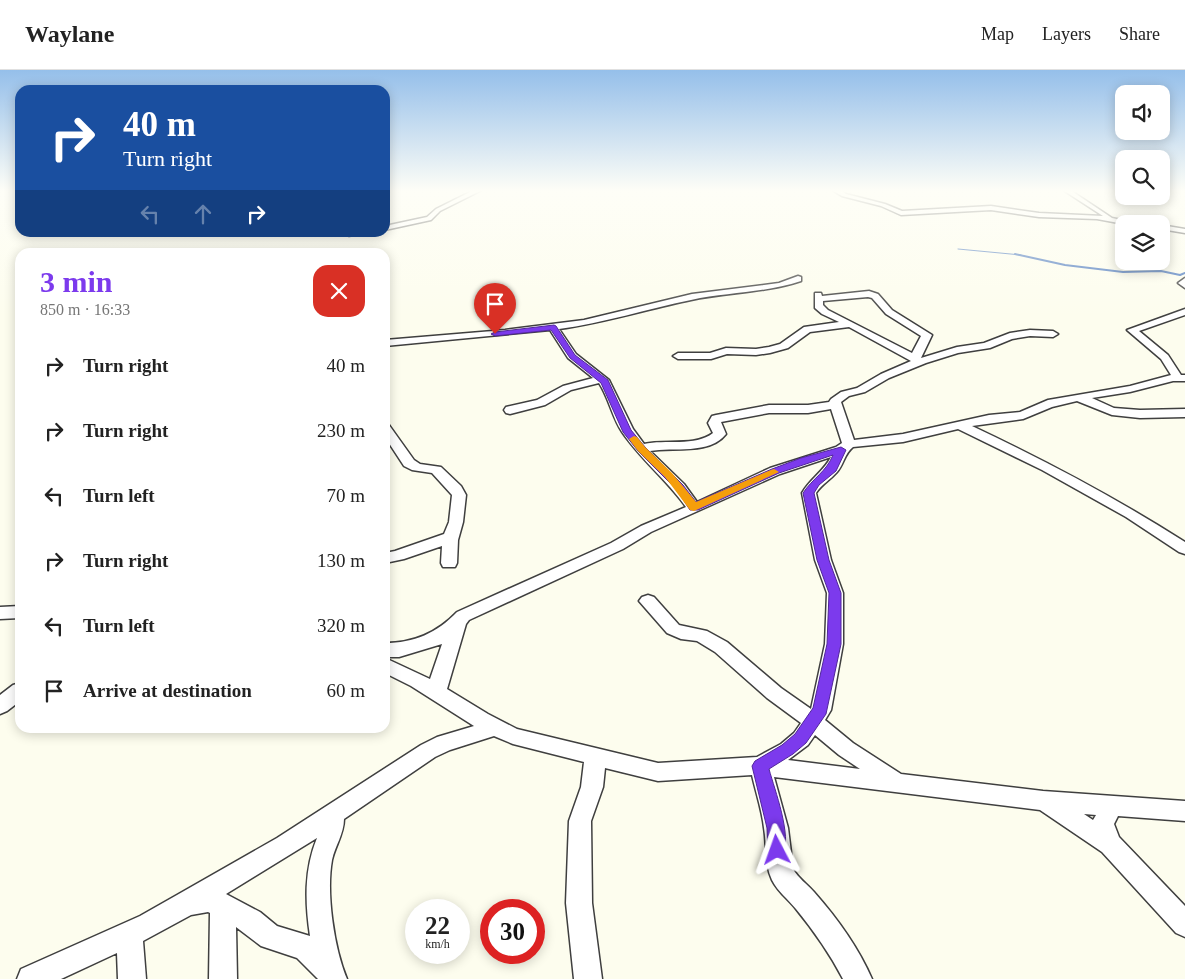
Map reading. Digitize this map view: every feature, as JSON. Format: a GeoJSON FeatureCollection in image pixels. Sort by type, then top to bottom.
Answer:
{"type":"FeatureCollection","features":[{"type":"Feature","properties":{"kind":"street"},"geometry":{"type":"LineString","coordinates":[[390,343],[554,328],[602,320],[692,297],[780,285],[798,278]]}},
{"type":"Feature","properties":{"kind":"street"},"geometry":{"type":"LineString","coordinates":[[1185,281],[1182,284],[1185,285]]}},
{"type":"Feature","properties":{"kind":"street"},"geometry":{"type":"LineString","coordinates":[[869,294],[875,296],[890,312],[928,335],[918,360],[825,312],[818,306],[819,297],[869,294]]}},
{"type":"Feature","properties":{"kind":"street"},"geometry":{"type":"LineString","coordinates":[[390,650],[399,650],[427,643],[446,633],[466,614],[617,546],[646,529],[678,516],[694,507],[775,471],[805,460],[845,447],[1023,415],[1048,404],[1181,378],[1166,360],[1132,330],[1185,312]]}},
{"type":"Feature","properties":{"kind":"street"},"geometry":{"type":"LineString","coordinates":[[678,356],[711,356],[726,352],[770,350],[784,346],[807,329],[848,324]]}},
{"type":"Feature","properties":{"kind":"street"},"geometry":{"type":"LineString","coordinates":[[554,328],[572,356],[609,388],[627,430],[641,449],[669,475],[694,507]]}},
{"type":"Feature","properties":{"kind":"street"},"geometry":{"type":"LineString","coordinates":[[760,766],[788,750],[801,739],[817,716],[834,644],[835,593],[823,560],[809,493],[815,483],[832,469],[845,447],[847,434],[835,401],[838,397],[861,390],[918,360],[957,350],[986,346],[1010,336],[1030,333],[1053,334]]}},
{"type":"Feature","properties":{"kind":"street"},"geometry":{"type":"LineString","coordinates":[[510,410],[541,403],[567,388],[600,379]]}},
{"type":"Feature","properties":{"kind":"street"},"geometry":{"type":"LineString","coordinates":[[1078,397],[1112,411],[1140,414],[1185,412]]}},
{"type":"Feature","properties":{"kind":"street"},"geometry":{"type":"LineString","coordinates":[[641,449],[655,445],[688,444],[715,439],[720,434],[714,421],[724,417],[769,408],[808,409],[835,405]]}},
{"type":"Feature","properties":{"kind":"street"},"geometry":{"type":"LineString","coordinates":[[959,425],[1047,467],[1131,514],[1185,549]]}},
{"type":"Feature","properties":{"kind":"street"},"geometry":{"type":"LineString","coordinates":[[390,435],[409,462],[417,467],[436,470],[459,495],[449,563]]}},
{"type":"Feature","properties":{"kind":"street"},"geometry":{"type":"LineString","coordinates":[[390,557],[452,537]]}},
{"type":"Feature","properties":{"kind":"street"},"geometry":{"type":"LineString","coordinates":[[648,601],[673,629],[701,635],[715,643],[774,693],[817,716],[831,736],[864,762],[898,782]]}},
{"type":"Feature","properties":{"kind":"street"},"geometry":{"type":"LineString","coordinates":[[0,613],[15,612]]}},
{"type":"Feature","properties":{"kind":"street"},"geometry":{"type":"LineString","coordinates":[[436,692],[457,622]]}},
{"type":"Feature","properties":{"kind":"street"},"geometry":{"type":"LineString","coordinates":[[390,667],[401,671],[494,728],[513,736],[658,772],[760,766],[898,782],[1043,802],[1185,811]]}},
{"type":"Feature","properties":{"kind":"street"},"geometry":{"type":"LineString","coordinates":[[0,706],[15,694]]}},
{"type":"Feature","properties":{"kind":"street"},"geometry":{"type":"LineString","coordinates":[[31,979],[129,934],[186,904],[285,846],[428,751],[452,740],[494,728]]}},
{"type":"Feature","properties":{"kind":"street"},"geometry":{"type":"LineString","coordinates":[[588,979],[579,903],[580,821],[592,787],[595,756]]}},
{"type":"Feature","properties":{"kind":"street"},"geometry":{"type":"LineString","coordinates":[[760,766],[776,828],[781,872],[787,882],[804,899],[838,943],[858,979]]}},
{"type":"Feature","properties":{"kind":"street"},"geometry":{"type":"LineString","coordinates":[[1043,802],[1072,818],[1110,844],[1185,924]]}},
{"type":"Feature","properties":{"kind":"street"},"geometry":{"type":"LineString","coordinates":[[1110,844],[1103,824],[1111,806]]}},
{"type":"Feature","properties":{"kind":"street"},"geometry":{"type":"LineString","coordinates":[[331,976],[322,928],[319,878],[320,860],[333,827],[332,815]]}},
{"type":"Feature","properties":{"kind":"street"},"geometry":{"type":"LineString","coordinates":[[186,904],[211,900],[223,907],[236,911],[270,937],[304,947],[318,957],[331,976]]}},
{"type":"Feature","properties":{"kind":"street"},"geometry":{"type":"LineString","coordinates":[[223,907],[223,979]]}},
{"type":"Feature","properties":{"kind":"street"},"geometry":{"type":"LineString","coordinates":[[129,934],[132,979]]}},
{"type":"Feature","properties":{"kind":"waterway"},"geometry":{"type":"LineString","coordinates":[[958,249],[1018,255]]}},
{"type":"Feature","properties":{"kind":"waterway"},"geometry":{"type":"LineString","coordinates":[[1018,255],[1065,265],[1123,272],[1161,271],[1180,275],[1185,273]]}},
{"type":"Feature","properties":{"kind":"slow traffic"},"geometry":{"type":"LineString","coordinates":[[634,439],[641,449],[669,475],[694,507],[774,472]]}},
{"type":"Feature","properties":{"kind":"route"},"geometry":{"type":"LineString","coordinates":[[495,334],[554,328],[572,356],[605,382],[627,430],[641,449],[669,475],[694,507],[727,494],[775,471],[841,450],[832,469],[811,487],[809,493],[823,560],[835,593],[836,606],[834,644],[821,710],[801,739],[788,750],[760,766],[776,828],[777,850]]}}]}
